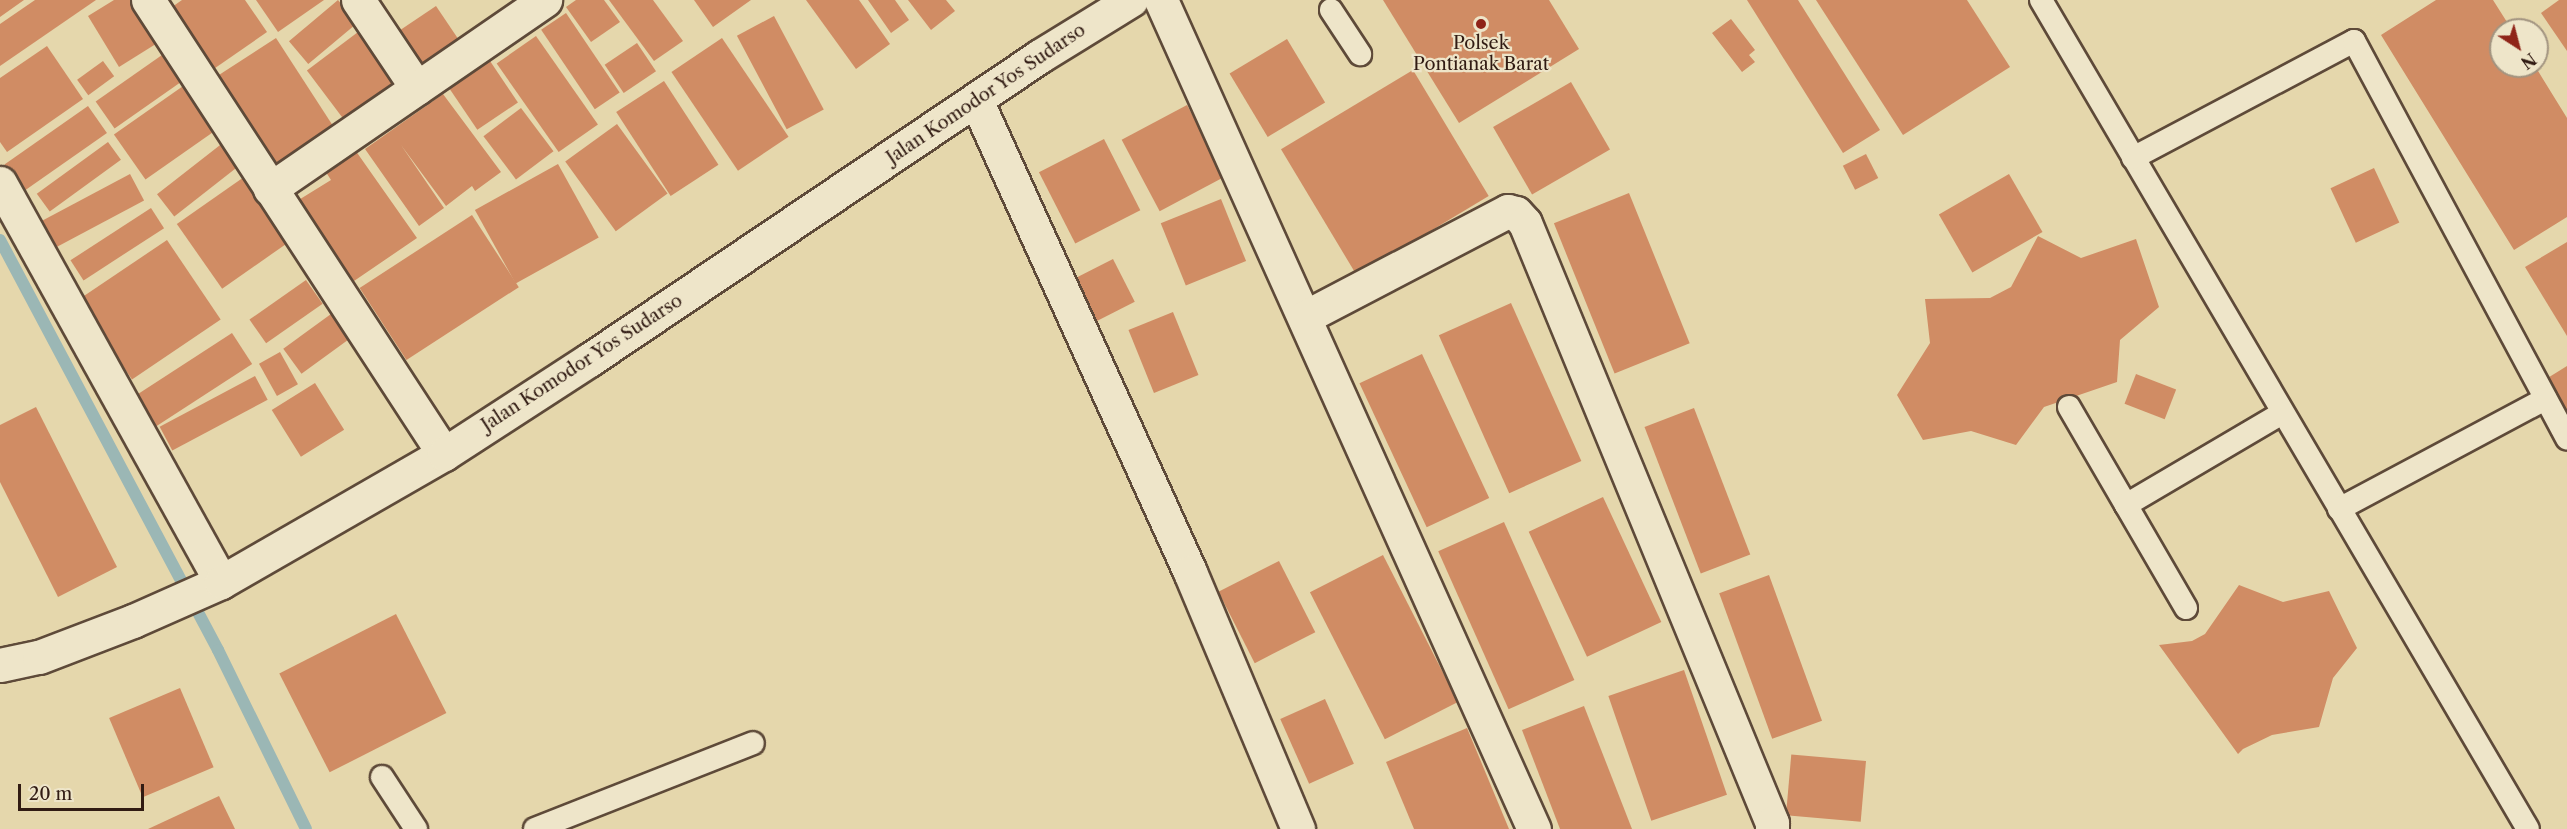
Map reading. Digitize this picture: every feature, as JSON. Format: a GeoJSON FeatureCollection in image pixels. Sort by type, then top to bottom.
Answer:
{"type":"FeatureCollection","features":[{"type":"Feature","properties":{"kind":"street"},"geometry":{"type":"LineString","coordinates":[[148,0],[444,454]]}},
{"type":"Feature","properties":{"kind":"street"},"geometry":{"type":"LineString","coordinates":[[358,0],[417,88]]}},
{"type":"Feature","properties":{"kind":"street"},"geometry":{"type":"LineString","coordinates":[[270,189],[545,0]]}},
{"type":"Feature","properties":{"kind":"street"},"geometry":{"type":"LineString","coordinates":[[1161,0],[1534,829]]}},
{"type":"Feature","properties":{"kind":"street","name":"Jalan Komodor Yos Sudarso"},"geometry":{"type":"LineString","coordinates":[[0,665],[39,657],[133,621],[215,585],[444,454],[599,354],[1116,4]]}},
{"type":"Feature","properties":{"kind":"street"},"geometry":{"type":"LineString","coordinates":[[976,100],[1190,572],[1298,829]]}},
{"type":"Feature","properties":{"kind":"street"},"geometry":{"type":"LineString","coordinates":[[0,183],[215,585]]}},
{"type":"Feature","properties":{"kind":"street"},"geometry":{"type":"LineString","coordinates":[[1305,317],[1508,211],[1516,213],[1524,223],[1552,289],[1772,823],[1772,829]]}},
{"type":"Feature","properties":{"kind":"lane"},"geometry":{"type":"LineString","coordinates":[[2041,0],[2528,829]]}},
{"type":"Feature","properties":{"kind":"lane"},"geometry":{"type":"LineString","coordinates":[[1334,3],[1359,54]]}},
{"type":"Feature","properties":{"kind":"lane"},"geometry":{"type":"LineString","coordinates":[[2133,159],[2354,40],[2567,438]]}},
{"type":"Feature","properties":{"kind":"lane"},"geometry":{"type":"LineString","coordinates":[[2338,509],[2545,399]]}},
{"type":"Feature","properties":{"kind":"lane"},"geometry":{"type":"LineString","coordinates":[[2069,408],[2186,608]]}},
{"type":"Feature","properties":{"kind":"lane"},"geometry":{"type":"LineString","coordinates":[[2126,505],[2282,413]]}},
{"type":"Feature","properties":{"kind":"lane"},"geometry":{"type":"LineString","coordinates":[[535,829],[753,743]]}},
{"type":"Feature","properties":{"kind":"lane"},"geometry":{"type":"LineString","coordinates":[[382,777],[416,829]]}},
{"type":"Feature","properties":{"kind":"building"},"geometry":{"type":"Polygon","coordinates":[[[0,0],[24,0],[0,17],[0,0]]]}},
{"type":"Feature","properties":{"kind":"building"},"geometry":{"type":"Polygon","coordinates":[[[35,0],[96,0],[0,66],[0,24],[35,0]]]}},
{"type":"Feature","properties":{"kind":"building"},"geometry":{"type":"Polygon","coordinates":[[[114,0],[134,0],[159,42],[119,67],[88,16],[114,0]]]}},
{"type":"Feature","properties":{"kind":"building"},"geometry":{"type":"Polygon","coordinates":[[[182,0],[245,0],[267,32],[205,75],[162,14],[182,0]]]}},
{"type":"Feature","properties":{"kind":"building"},"geometry":{"type":"Polygon","coordinates":[[[256,0],[324,0],[278,32],[256,0]]]}},
{"type":"Feature","properties":{"kind":"building"},"geometry":{"type":"Polygon","coordinates":[[[338,0],[357,23],[308,64],[289,41],[338,0]]]}},
{"type":"Feature","properties":{"kind":"building"},"geometry":{"type":"Polygon","coordinates":[[[576,0],[604,0],[620,22],[591,42],[566,7],[576,0]]]}},
{"type":"Feature","properties":{"kind":"building"},"geometry":{"type":"Polygon","coordinates":[[[609,0],[653,0],[683,41],[654,61],[609,0]]]}},
{"type":"Feature","properties":{"kind":"building"},"geometry":{"type":"Polygon","coordinates":[[[694,0],[751,0],[713,27],[694,0]]]}},
{"type":"Feature","properties":{"kind":"building"},"geometry":{"type":"Polygon","coordinates":[[[806,0],[859,0],[890,44],[856,69],[806,0]]]}},
{"type":"Feature","properties":{"kind":"building"},"geometry":{"type":"Polygon","coordinates":[[[868,0],[895,0],[909,20],[891,33],[868,0]]]}},
{"type":"Feature","properties":{"kind":"building"},"geometry":{"type":"Polygon","coordinates":[[[908,0],[946,0],[955,11],[931,30],[908,0]]]}},
{"type":"Feature","properties":{"kind":"building"},"geometry":{"type":"Polygon","coordinates":[[[1383,0],[1549,0],[1579,49],[1459,123],[1383,0]]]}},
{"type":"Feature","properties":{"kind":"building"},"geometry":{"type":"Polygon","coordinates":[[[1747,0],[1798,0],[1880,130],[1843,153],[1747,0]]]}},
{"type":"Feature","properties":{"kind":"building"},"geometry":{"type":"Polygon","coordinates":[[[1816,0],[1967,0],[2010,67],[1903,135],[1816,0]]]}},
{"type":"Feature","properties":{"kind":"building"},"geometry":{"type":"Polygon","coordinates":[[[2436,0],[2493,0],[2504,18],[2489,18],[2489,78],[2542,78],[2567,118],[2567,217],[2514,250],[2381,35],[2436,0]]]}},
{"type":"Feature","properties":{"kind":"building"},"geometry":{"type":"Polygon","coordinates":[[[2559,0],[2567,0],[2567,51],[2549,25],[2549,18],[2544,18],[2541,13],[2559,0]]]}},
{"type":"Feature","properties":{"kind":"building"},"geometry":{"type":"Polygon","coordinates":[[[436,6],[464,47],[417,79],[389,38],[436,6]]]}},
{"type":"Feature","properties":{"kind":"building"},"geometry":{"type":"Polygon","coordinates":[[[566,13],[620,93],[595,109],[541,30],[566,13]]]}},
{"type":"Feature","properties":{"kind":"building"},"geometry":{"type":"Polygon","coordinates":[[[774,16],[824,110],[787,129],[737,36],[774,16]]]}},
{"type":"Feature","properties":{"kind":"building"},"geometry":{"type":"Polygon","coordinates":[[[1731,19],[1755,50],[1749,55],[1755,62],[1742,72],[1712,33],[1731,19]]]}},
{"type":"Feature","properties":{"kind":"building"},"geometry":{"type":"Polygon","coordinates":[[[366,26],[404,76],[345,121],[307,71],[366,26]]]}},
{"type":"Feature","properties":{"kind":"building"},"geometry":{"type":"Polygon","coordinates":[[[536,36],[598,124],[559,152],[497,64],[536,36]]]}},
{"type":"Feature","properties":{"kind":"building"},"geometry":{"type":"Polygon","coordinates":[[[276,38],[334,127],[271,168],[213,79],[276,38]]]}},
{"type":"Feature","properties":{"kind":"building"},"geometry":{"type":"Polygon","coordinates":[[[722,38],[789,137],[738,171],[671,72],[722,38]]]}},
{"type":"Feature","properties":{"kind":"building"},"geometry":{"type":"Polygon","coordinates":[[[1287,39],[1325,102],[1268,137],[1230,74],[1287,39]]]}},
{"type":"Feature","properties":{"kind":"building"},"geometry":{"type":"Polygon","coordinates":[[[637,43],[656,71],[624,93],[605,65],[637,43]]]}},
{"type":"Feature","properties":{"kind":"building"},"geometry":{"type":"Polygon","coordinates":[[[47,46],[83,99],[7,152],[0,142],[0,78],[47,46]]]}},
{"type":"Feature","properties":{"kind":"building"},"geometry":{"type":"Polygon","coordinates":[[[162,55],[181,82],[115,128],[96,101],[162,55]]]}},
{"type":"Feature","properties":{"kind":"building"},"geometry":{"type":"Polygon","coordinates":[[[103,61],[114,76],[88,95],[77,80],[103,61]]]}},
{"type":"Feature","properties":{"kind":"building"},"geometry":{"type":"Polygon","coordinates":[[[490,61],[518,102],[477,130],[449,88],[490,61]]]}},
{"type":"Feature","properties":{"kind":"building"},"geometry":{"type":"Polygon","coordinates":[[[1413,70],[1489,196],[1357,275],[1281,149],[1413,70]]]}},
{"type":"Feature","properties":{"kind":"building"},"geometry":{"type":"Polygon","coordinates":[[[664,81],[718,165],[671,196],[616,112],[664,81]]]}},
{"type":"Feature","properties":{"kind":"building"},"geometry":{"type":"Polygon","coordinates":[[[1571,82],[1610,150],[1532,195],[1493,127],[1571,82]]]}},
{"type":"Feature","properties":{"kind":"building"},"geometry":{"type":"Polygon","coordinates":[[[186,84],[218,129],[145,180],[114,134],[186,84]]]}},
{"type":"Feature","properties":{"kind":"building"},"geometry":{"type":"Polygon","coordinates":[[[443,94],[501,172],[475,191],[472,186],[446,206],[401,145],[444,208],[419,226],[365,149],[443,94]]]}},
{"type":"Feature","properties":{"kind":"building"},"geometry":{"type":"Polygon","coordinates":[[[1187,105],[1225,177],[1160,211],[1122,140],[1187,105]]]}},
{"type":"Feature","properties":{"kind":"building"},"geometry":{"type":"Polygon","coordinates":[[[88,106],[107,133],[23,192],[4,165],[88,106]]]}},
{"type":"Feature","properties":{"kind":"building"},"geometry":{"type":"Polygon","coordinates":[[[521,108],[553,151],[516,179],[483,136],[521,108]]]}},
{"type":"Feature","properties":{"kind":"building"},"geometry":{"type":"Polygon","coordinates":[[[617,124],[668,194],[616,231],[565,162],[617,124]]]}},
{"type":"Feature","properties":{"kind":"building"},"geometry":{"type":"Polygon","coordinates":[[[1104,139],[1140,210],[1075,243],[1039,172],[1104,139]]]}},
{"type":"Feature","properties":{"kind":"building"},"geometry":{"type":"Polygon","coordinates":[[[108,142],[121,160],[50,212],[37,194],[108,142]]]}},
{"type":"Feature","properties":{"kind":"building"},"geometry":{"type":"Polygon","coordinates":[[[224,142],[241,164],[174,216],[157,194],[224,142]]]}},
{"type":"Feature","properties":{"kind":"building"},"geometry":{"type":"Polygon","coordinates":[[[353,147],[417,238],[354,281],[297,201],[331,180],[322,166],[353,147]]]}},
{"type":"Feature","properties":{"kind":"building"},"geometry":{"type":"Polygon","coordinates":[[[1866,154],[1878,178],[1855,190],[1843,166],[1866,154]]]}},
{"type":"Feature","properties":{"kind":"building"},"geometry":{"type":"Polygon","coordinates":[[[558,164],[599,237],[516,284],[475,210],[558,164]]]}},
{"type":"Feature","properties":{"kind":"building"},"geometry":{"type":"Polygon","coordinates":[[[2374,168],[2399,222],[2356,243],[2330,188],[2374,168]]]}},
{"type":"Feature","properties":{"kind":"building"},"geometry":{"type":"Polygon","coordinates":[[[130,174],[144,200],[50,251],[36,224],[130,174]]]}},
{"type":"Feature","properties":{"kind":"building"},"geometry":{"type":"Polygon","coordinates":[[[2009,174],[2042,232],[1972,273],[1939,214],[2009,174]]]}},
{"type":"Feature","properties":{"kind":"building"},"geometry":{"type":"Polygon","coordinates":[[[244,177],[289,242],[222,289],[177,224],[244,177]]]}},
{"type":"Feature","properties":{"kind":"building"},"geometry":{"type":"Polygon","coordinates":[[[1629,193],[1690,343],[1615,374],[1554,223],[1629,193]]]}},
{"type":"Feature","properties":{"kind":"building"},"geometry":{"type":"Polygon","coordinates":[[[1221,199],[1246,261],[1186,285],[1161,223],[1221,199]]]}},
{"type":"Feature","properties":{"kind":"building"},"geometry":{"type":"Polygon","coordinates":[[[151,208],[164,228],[84,280],[70,260],[151,208]]]}},
{"type":"Feature","properties":{"kind":"building"},"geometry":{"type":"Polygon","coordinates":[[[472,215],[519,287],[406,360],[360,288],[472,215]]]}},
{"type":"Feature","properties":{"kind":"building"},"geometry":{"type":"Polygon","coordinates":[[[2038,236],[2081,258],[2136,239],[2159,307],[2120,340],[2117,382],[2044,407],[2016,445],[1971,431],[1923,440],[1897,395],[1930,343],[1925,299],[1990,298],[2011,287],[2038,236]]]}},
{"type":"Feature","properties":{"kind":"building"},"geometry":{"type":"Polygon","coordinates":[[[167,240],[221,320],[132,379],[78,300],[167,240]]]}},
{"type":"Feature","properties":{"kind":"building"},"geometry":{"type":"Polygon","coordinates":[[[2567,242],[2567,336],[2525,267],[2567,242]]]}},
{"type":"Feature","properties":{"kind":"building"},"geometry":{"type":"Polygon","coordinates":[[[1113,259],[1135,302],[1092,324],[1070,281],[1113,259]]]}},
{"type":"Feature","properties":{"kind":"building"},"geometry":{"type":"Polygon","coordinates":[[[306,280],[323,304],[266,343],[249,320],[306,280]]]}},
{"type":"Feature","properties":{"kind":"building"},"geometry":{"type":"Polygon","coordinates":[[[1511,303],[1581,461],[1509,493],[1439,335],[1511,303]]]}},
{"type":"Feature","properties":{"kind":"building"},"geometry":{"type":"Polygon","coordinates":[[[1173,312],[1198,375],[1154,393],[1128,330],[1173,312]]]}},
{"type":"Feature","properties":{"kind":"building"},"geometry":{"type":"Polygon","coordinates":[[[331,314],[349,339],[301,374],[283,349],[331,314]]]}},
{"type":"Feature","properties":{"kind":"building"},"geometry":{"type":"Polygon","coordinates":[[[232,333],[252,364],[153,428],[133,397],[232,333]]]}},
{"type":"Feature","properties":{"kind":"building"},"geometry":{"type":"Polygon","coordinates":[[[280,352],[298,384],[277,396],[259,364],[280,352]]]}},
{"type":"Feature","properties":{"kind":"building"},"geometry":{"type":"Polygon","coordinates":[[[1422,354],[1489,498],[1427,527],[1359,383],[1422,354]]]}},
{"type":"Feature","properties":{"kind":"building"},"geometry":{"type":"Polygon","coordinates":[[[2567,366],[2567,412],[2546,379],[2567,366]]]}},
{"type":"Feature","properties":{"kind":"building"},"geometry":{"type":"Polygon","coordinates":[[[2136,374],[2176,389],[2165,419],[2125,404],[2136,374]]]}},
{"type":"Feature","properties":{"kind":"building"},"geometry":{"type":"Polygon","coordinates":[[[255,376],[268,400],[172,451],[160,427],[255,376]]]}},
{"type":"Feature","properties":{"kind":"building"},"geometry":{"type":"Polygon","coordinates":[[[315,383],[344,430],[301,457],[272,410],[315,383]]]}},
{"type":"Feature","properties":{"kind":"building"},"geometry":{"type":"Polygon","coordinates":[[[36,407],[117,567],[58,597],[0,482],[0,425],[36,407]]]}},
{"type":"Feature","properties":{"kind":"building"},"geometry":{"type":"Polygon","coordinates":[[[1694,408],[1750,555],[1701,574],[1645,427],[1694,408]]]}},
{"type":"Feature","properties":{"kind":"building"},"geometry":{"type":"Polygon","coordinates":[[[1603,497],[1661,622],[1587,657],[1529,532],[1603,497]]]}},
{"type":"Feature","properties":{"kind":"building"},"geometry":{"type":"Polygon","coordinates":[[[1504,522],[1574,680],[1509,709],[1438,551],[1504,522]]]}},
{"type":"Feature","properties":{"kind":"building"},"geometry":{"type":"Polygon","coordinates":[[[1383,555],[1458,702],[1385,739],[1310,592],[1383,555]]]}},
{"type":"Feature","properties":{"kind":"building"},"geometry":{"type":"Polygon","coordinates":[[[1279,561],[1315,632],[1255,663],[1218,592],[1279,561]]]}},
{"type":"Feature","properties":{"kind":"building"},"geometry":{"type":"Polygon","coordinates":[[[1769,575],[1822,721],[1772,739],[1719,593],[1769,575]]]}},
{"type":"Feature","properties":{"kind":"building"},"geometry":{"type":"Polygon","coordinates":[[[2239,585],[2283,602],[2329,591],[2357,648],[2333,678],[2319,727],[2272,735],[2243,749],[2238,754],[2159,645],[2192,641],[2205,634],[2239,585]]]}},
{"type":"Feature","properties":{"kind":"building"},"geometry":{"type":"Polygon","coordinates":[[[396,614],[446,713],[330,772],[279,673],[396,614]]]}},
{"type":"Feature","properties":{"kind":"building"},"geometry":{"type":"Polygon","coordinates":[[[1684,670],[1727,795],[1651,821],[1608,696],[1684,670]]]}},
{"type":"Feature","properties":{"kind":"building"},"geometry":{"type":"Polygon","coordinates":[[[180,688],[214,767],[143,797],[109,718],[180,688]]]}},
{"type":"Feature","properties":{"kind":"building"},"geometry":{"type":"Polygon","coordinates":[[[1325,699],[1354,764],[1309,784],[1280,719],[1325,699]]]}},
{"type":"Feature","properties":{"kind":"building"},"geometry":{"type":"Polygon","coordinates":[[[1584,706],[1632,829],[1560,829],[1522,730],[1584,706]]]}},
{"type":"Feature","properties":{"kind":"building"},"geometry":{"type":"Polygon","coordinates":[[[1467,728],[1509,829],[1414,829],[1386,762],[1467,728]]]}},
{"type":"Feature","properties":{"kind":"building"},"geometry":{"type":"Polygon","coordinates":[[[1791,754],[1866,761],[1861,822],[1786,815],[1791,754]]]}},
{"type":"Feature","properties":{"kind":"building"},"geometry":{"type":"Polygon","coordinates":[[[219,796],[235,829],[148,829],[219,796]]]}},
{"type":"Feature","properties":{"kind":"waterway"},"geometry":{"type":"LineString","coordinates":[[0,240],[218,650],[306,829]]}},
{"type":"Feature","properties":{"kind":"place","name":"Polsek Pontianak Barat"},"geometry":{"type":"Point","coordinates":[1481,24]}}]}
